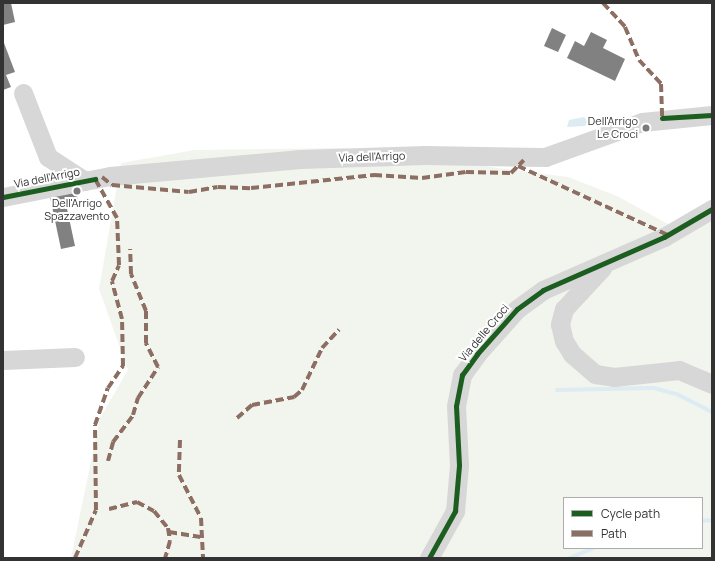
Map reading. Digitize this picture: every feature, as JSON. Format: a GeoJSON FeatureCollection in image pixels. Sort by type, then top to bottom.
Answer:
{"type":"FeatureCollection","features":[{"type":"Feature","properties":{"kind":"street"},"geometry":{"type":"LineString","coordinates":[[23,93],[48,157],[85,181]]}},
{"type":"Feature","properties":{"kind":"street","name":"Via dell'Arrigo"},"geometry":{"type":"LineString","coordinates":[[3,197],[85,181],[168,170],[300,159],[425,155],[538,158],[575,149],[642,122],[712,115]]}},
{"type":"Feature","properties":{"kind":"street","name":"Via delle Croci"},"geometry":{"type":"LineString","coordinates":[[429,558],[455,511],[459,466],[456,406],[462,375],[517,309],[544,290],[607,262],[711,212]]}},
{"type":"Feature","properties":{"kind":"street"},"geometry":{"type":"LineString","coordinates":[[607,262],[564,309],[560,324],[564,341],[572,354],[595,374],[614,377],[679,370],[712,384]]}},
{"type":"Feature","properties":{"kind":"street"},"geometry":{"type":"LineString","coordinates":[[3,360],[75,357]]}},
{"type":"Feature","properties":{"kind":"shaded area"},"geometry":{"type":"Polygon","coordinates":[[[584,117],[588,122],[585,126],[567,127],[569,120],[584,117]]]}},
{"type":"Feature","properties":{"kind":"shaded area"},"geometry":{"type":"Polygon","coordinates":[[[343,148],[568,177],[617,196],[668,224],[712,215],[712,558],[71,558],[100,418],[128,370],[99,289],[121,163],[195,150],[343,148]]]}},
{"type":"Feature","properties":{"kind":"building"},"geometry":{"type":"Polygon","coordinates":[[[3,3],[11,3],[15,22],[3,25],[3,3]]]}},
{"type":"Feature","properties":{"kind":"building"},"geometry":{"type":"Polygon","coordinates":[[[552,28],[566,35],[558,52],[544,46],[552,28]]]}},
{"type":"Feature","properties":{"kind":"building"},"geometry":{"type":"Polygon","coordinates":[[[591,32],[607,40],[603,48],[625,59],[615,81],[567,58],[575,41],[584,46],[591,32]]]}},
{"type":"Feature","properties":{"kind":"building"},"geometry":{"type":"Polygon","coordinates":[[[4,43],[15,72],[6,75],[11,87],[3,90],[4,43]]]}},
{"type":"Feature","properties":{"kind":"building"},"geometry":{"type":"Polygon","coordinates":[[[76,191],[78,201],[66,204],[75,246],[61,249],[50,197],[76,191]]]}},
{"type":"Feature","properties":{"kind":"waterway"},"geometry":{"type":"LineString","coordinates":[[557,390],[654,388],[677,394],[712,412]]}},
{"type":"Feature","properties":{"kind":"waterway"},"geometry":{"type":"LineString","coordinates":[[703,521],[712,520]]}},
{"type":"Feature","properties":{"kind":"waterway"},"geometry":{"type":"LineString","coordinates":[[570,558],[592,549]]}},
{"type":"Feature","properties":{"kind":"marked path"},"geometry":{"type":"LineString","coordinates":[[603,3],[625,27],[639,60],[661,84],[662,118]]}},
{"type":"Feature","properties":{"kind":"marked path"},"geometry":{"type":"LineString","coordinates":[[102,177],[112,185],[189,192],[218,187],[251,188],[374,175],[422,178],[466,172],[511,173],[524,160]]}},
{"type":"Feature","properties":{"kind":"marked path"},"geometry":{"type":"LineString","coordinates":[[518,166],[668,235]]}},
{"type":"Feature","properties":{"kind":"marked path"},"geometry":{"type":"LineString","coordinates":[[75,558],[96,510],[95,425],[108,388],[123,366],[122,319],[112,281],[119,265],[117,218],[95,179]]}},
{"type":"Feature","properties":{"kind":"marked path"},"geometry":{"type":"LineString","coordinates":[[108,461],[113,442],[133,415],[138,398],[158,367],[146,343],[146,311],[131,274],[130,249]]}},
{"type":"Feature","properties":{"kind":"marked path"},"geometry":{"type":"LineString","coordinates":[[237,418],[252,405],[294,397],[302,390],[322,348],[339,330]]}},
{"type":"Feature","properties":{"kind":"marked path"},"geometry":{"type":"LineString","coordinates":[[180,440],[179,475],[201,518],[203,558]]}},
{"type":"Feature","properties":{"kind":"marked path"},"geometry":{"type":"LineString","coordinates":[[109,509],[137,502],[154,511],[168,528],[170,541],[165,558]]}},
{"type":"Feature","properties":{"kind":"marked path"},"geometry":{"type":"LineString","coordinates":[[169,532],[201,537]]}},
{"type":"Feature","properties":{"kind":"cycle path"},"geometry":{"type":"LineString","coordinates":[[662,118],[712,115]]}},
{"type":"Feature","properties":{"kind":"cycle path"},"geometry":{"type":"LineString","coordinates":[[3,197],[95,179]]}},
{"type":"Feature","properties":{"kind":"cycle path"},"geometry":{"type":"LineString","coordinates":[[429,558],[455,511],[459,465],[456,406],[462,375],[477,354],[517,309],[543,290],[664,237],[712,209]]}},
{"type":"Feature","properties":{"kind":"place","name":"Dell'Arrigo Le Croci"},"geometry":{"type":"Point","coordinates":[646,128]}},
{"type":"Feature","properties":{"kind":"place","name":"Dell'Arrigo Spazzavento"},"geometry":{"type":"Point","coordinates":[77,191]}}]}
